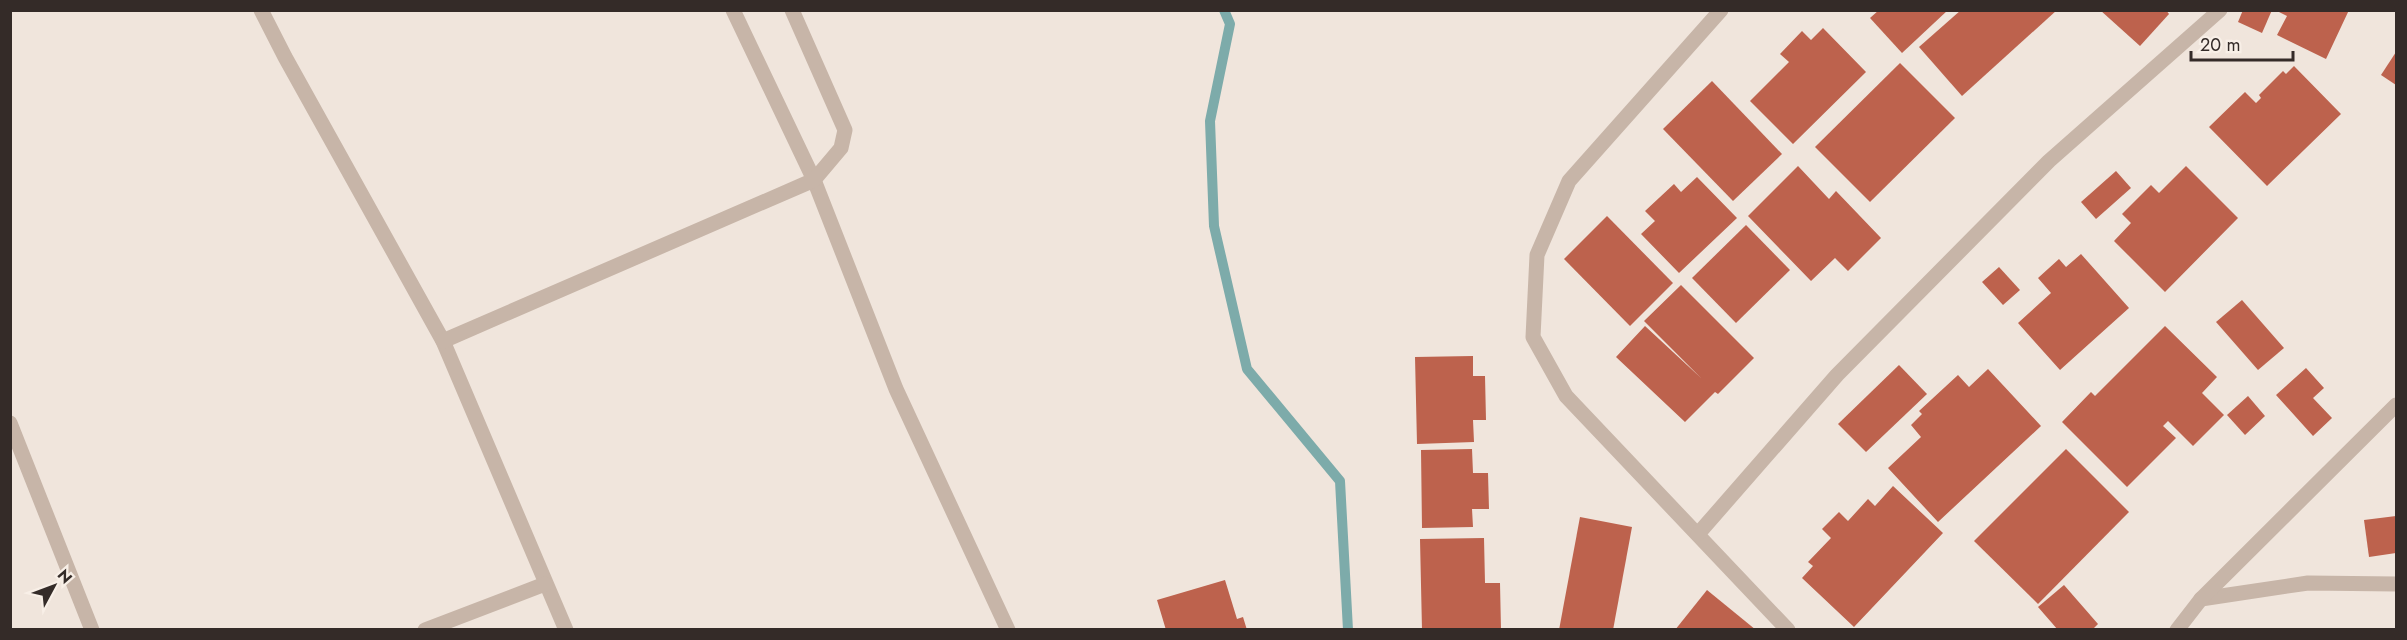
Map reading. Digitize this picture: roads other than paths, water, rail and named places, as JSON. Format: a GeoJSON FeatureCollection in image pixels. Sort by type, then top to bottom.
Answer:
{"type":"FeatureCollection","features":[{"type":"Feature","properties":{"kind":"street"},"geometry":{"type":"LineString","coordinates":[[261,10],[443,341],[566,630]]}},
{"type":"Feature","properties":{"kind":"street"},"geometry":{"type":"LineString","coordinates":[[733,10],[814,180],[896,389],[1008,630]]}},
{"type":"Feature","properties":{"kind":"street"},"geometry":{"type":"LineString","coordinates":[[443,341],[814,180],[841,148],[845,130],[792,10]]}},
{"type":"Feature","properties":{"kind":"street"},"geometry":{"type":"LineString","coordinates":[[1721,10],[1569,181],[1537,255],[1533,337],[1566,396],[1788,630]]}},
{"type":"Feature","properties":{"kind":"street"},"geometry":{"type":"LineString","coordinates":[[1698,534],[1837,375],[2049,161],[2220,10]]}},
{"type":"Feature","properties":{"kind":"street"},"geometry":{"type":"LineString","coordinates":[[2177,630],[2201,599],[2397,405]]}},
{"type":"Feature","properties":{"kind":"street"},"geometry":{"type":"LineString","coordinates":[[10,423],[92,630]]}},
{"type":"Feature","properties":{"kind":"street"},"geometry":{"type":"LineString","coordinates":[[2201,599],[2308,583],[2397,584]]}},
{"type":"Feature","properties":{"kind":"street"},"geometry":{"type":"LineString","coordinates":[[425,630],[545,584]]}},
{"type":"Feature","properties":{"kind":"waterway"},"geometry":{"type":"LineString","coordinates":[[1224,10],[1230,24],[1210,121],[1214,226],[1247,369],[1340,481],[1348,630]]}}]}
